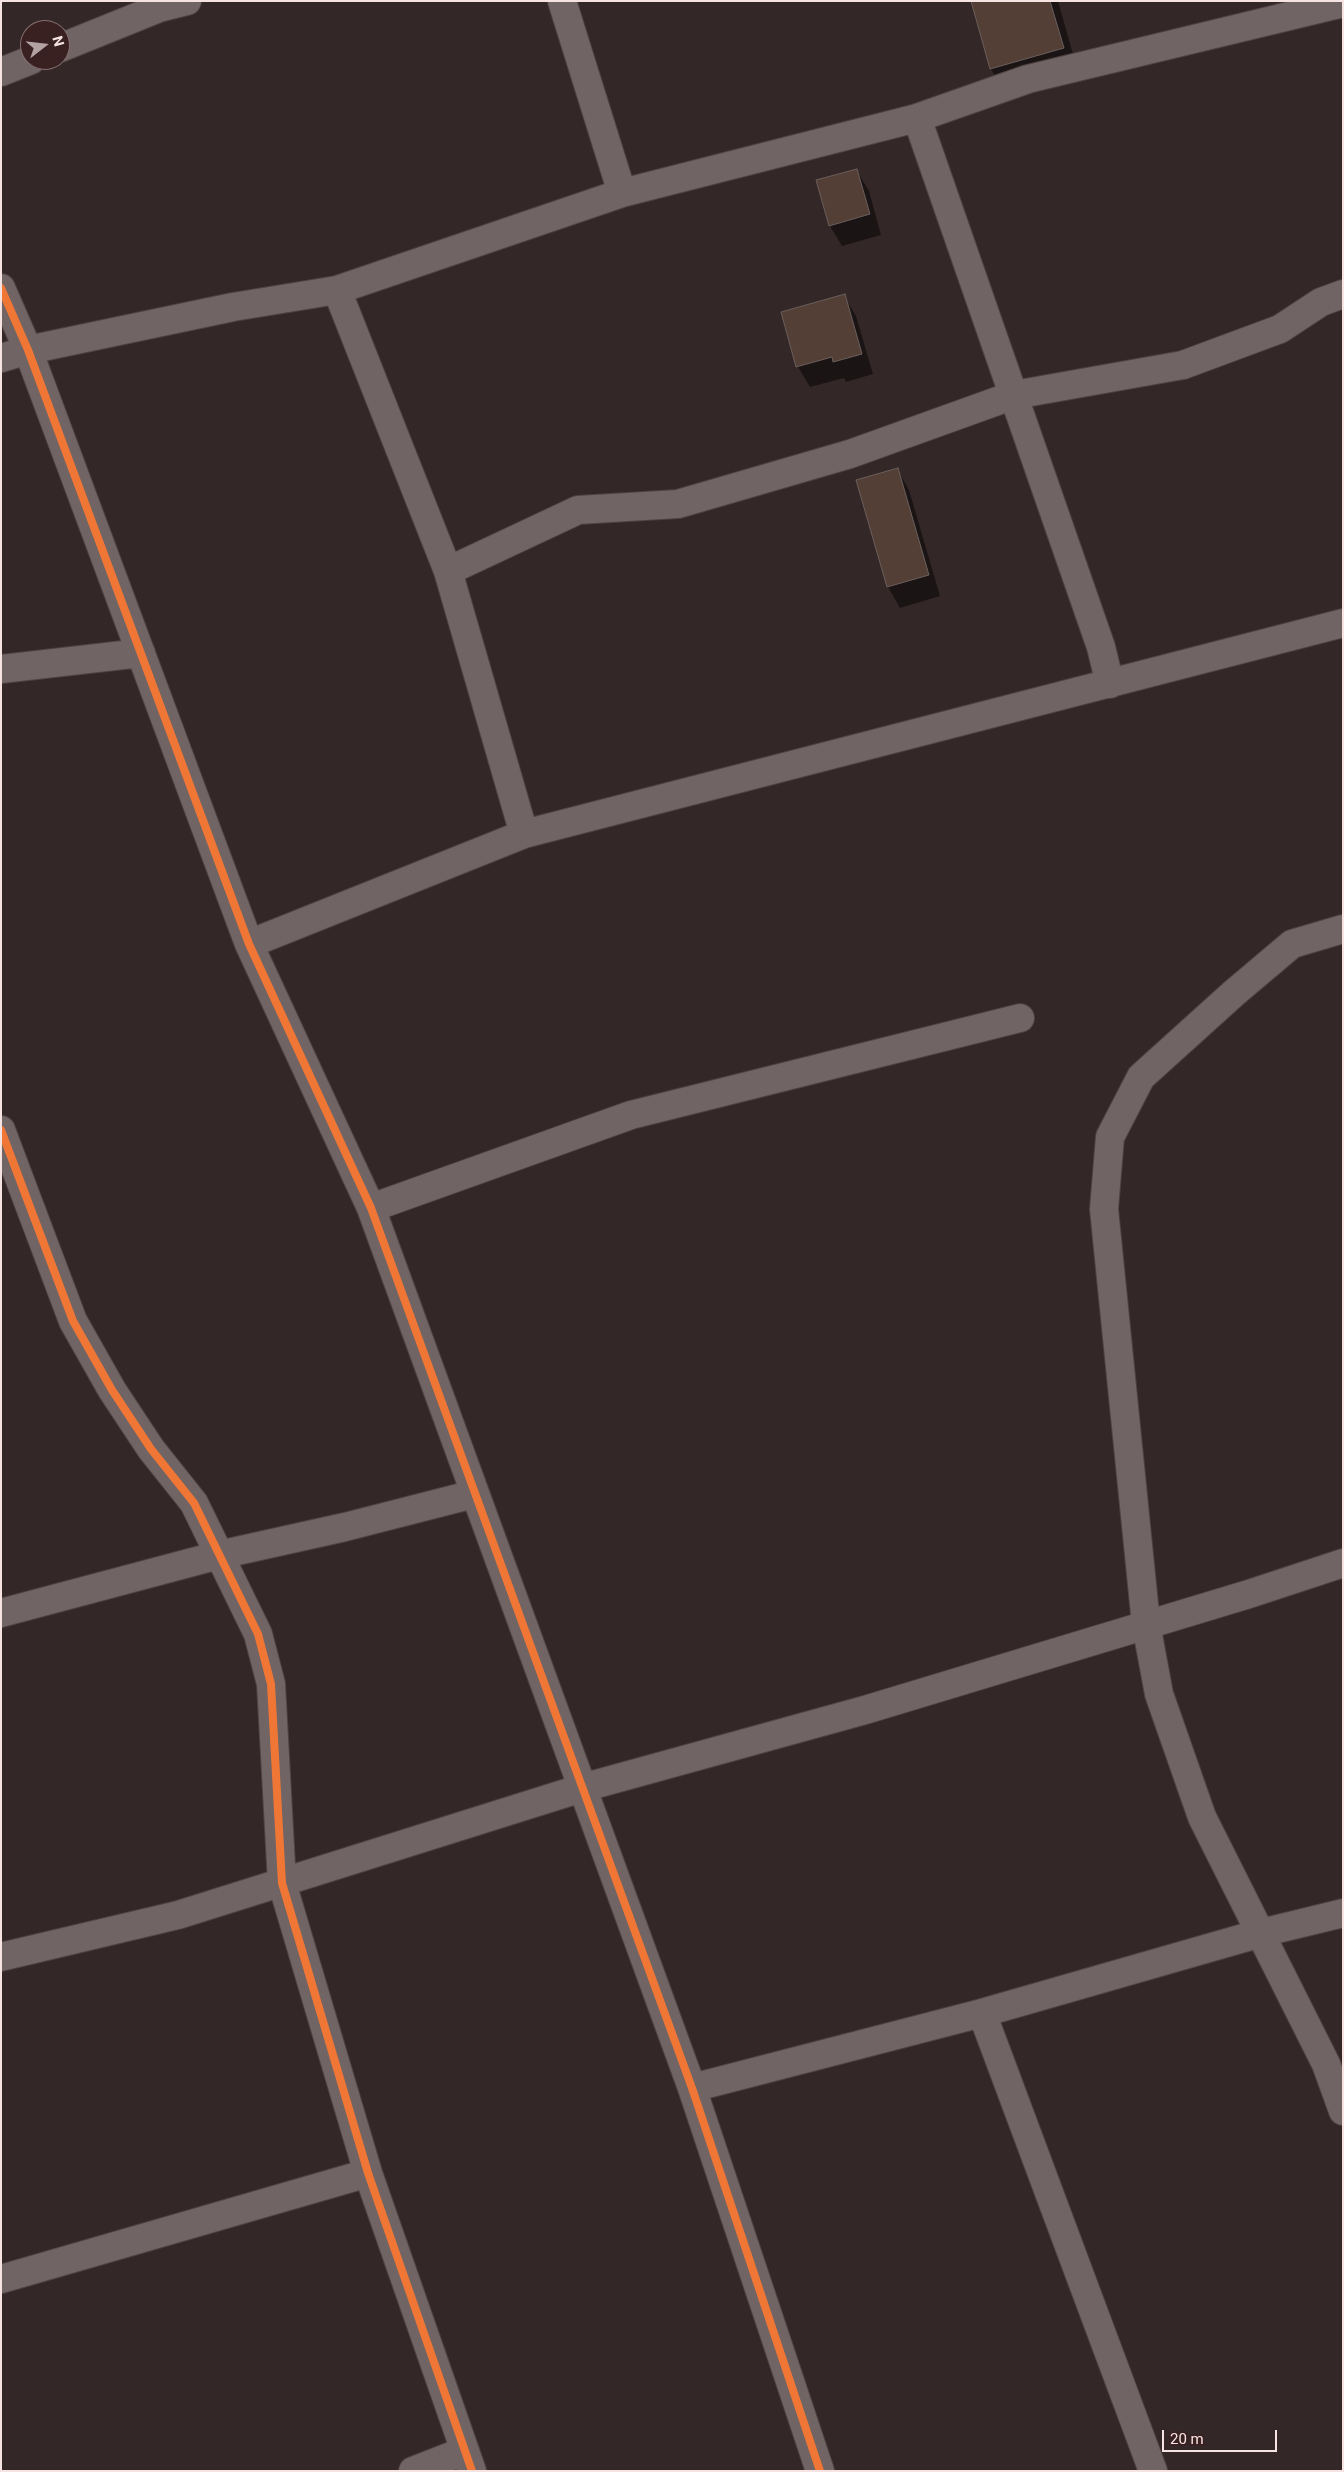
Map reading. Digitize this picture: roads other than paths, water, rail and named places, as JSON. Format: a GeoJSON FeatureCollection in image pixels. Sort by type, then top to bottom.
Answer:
{"type":"FeatureCollection","features":[{"type":"Feature","properties":{"kind":"street"},"geometry":{"type":"LineString","coordinates":[[70,44],[159,8],[187,1]]}},
{"type":"Feature","properties":{"kind":"street"},"geometry":{"type":"LineString","coordinates":[[562,1],[622,193]]}},
{"type":"Feature","properties":{"kind":"street"},"geometry":{"type":"LineString","coordinates":[[1,358],[28,350],[233,307],[337,290],[622,193],[917,118],[1028,78],[1328,4]]}},
{"type":"Feature","properties":{"kind":"street"},"geometry":{"type":"LineString","coordinates":[[1,72],[20,64]]}},
{"type":"Feature","properties":{"kind":"street"},"geometry":{"type":"LineString","coordinates":[[917,118],[1101,647],[1110,684]]}},
{"type":"Feature","properties":{"kind":"street"},"geometry":{"type":"LineString","coordinates":[[1,288],[28,350],[250,944],[371,1208],[692,2088],[820,2471]]}},
{"type":"Feature","properties":{"kind":"street"},"geometry":{"type":"LineString","coordinates":[[337,290],[448,571],[524,834]]}},
{"type":"Feature","properties":{"kind":"street"},"geometry":{"type":"LineString","coordinates":[[448,571],[578,510],[678,504],[850,454],[1014,395],[1183,365],[1280,329],[1322,302],[1343,294]]}},
{"type":"Feature","properties":{"kind":"street"},"geometry":{"type":"LineString","coordinates":[[250,944],[524,834],[1343,623]]}},
{"type":"Feature","properties":{"kind":"street"},"geometry":{"type":"LineString","coordinates":[[1,669],[141,653]]}},
{"type":"Feature","properties":{"kind":"street"},"geometry":{"type":"LineString","coordinates":[[1343,929],[1292,944],[1234,993],[1141,1077],[1110,1137],[1104,1209],[1146,1624],[1159,1694],[1202,1817],[1326,2064],[1343,2111]]}},
{"type":"Feature","properties":{"kind":"street"},"geometry":{"type":"LineString","coordinates":[[371,1208],[631,1115],[1020,1018]]}},
{"type":"Feature","properties":{"kind":"street"},"geometry":{"type":"LineString","coordinates":[[1,1130],[73,1321],[117,1398],[151,1449],[194,1503],[258,1634],[271,1684],[282,1883],[368,2173],[468,2461],[414,2471]]}},
{"type":"Feature","properties":{"kind":"street"},"geometry":{"type":"LineString","coordinates":[[1,1613],[219,1555],[345,1528],[474,1494]]}},
{"type":"Feature","properties":{"kind":"street"},"geometry":{"type":"LineString","coordinates":[[1,1957],[178,1915],[582,1788],[865,1710],[1249,1594],[1343,1563]]}},
{"type":"Feature","properties":{"kind":"street"},"geometry":{"type":"LineString","coordinates":[[692,2088],[982,2013],[1261,1933],[1343,1913]]}},
{"type":"Feature","properties":{"kind":"street"},"geometry":{"type":"LineString","coordinates":[[982,2013],[1152,2471]]}},
{"type":"Feature","properties":{"kind":"street"},"geometry":{"type":"LineString","coordinates":[[1,2279],[368,2173]]}}]}
